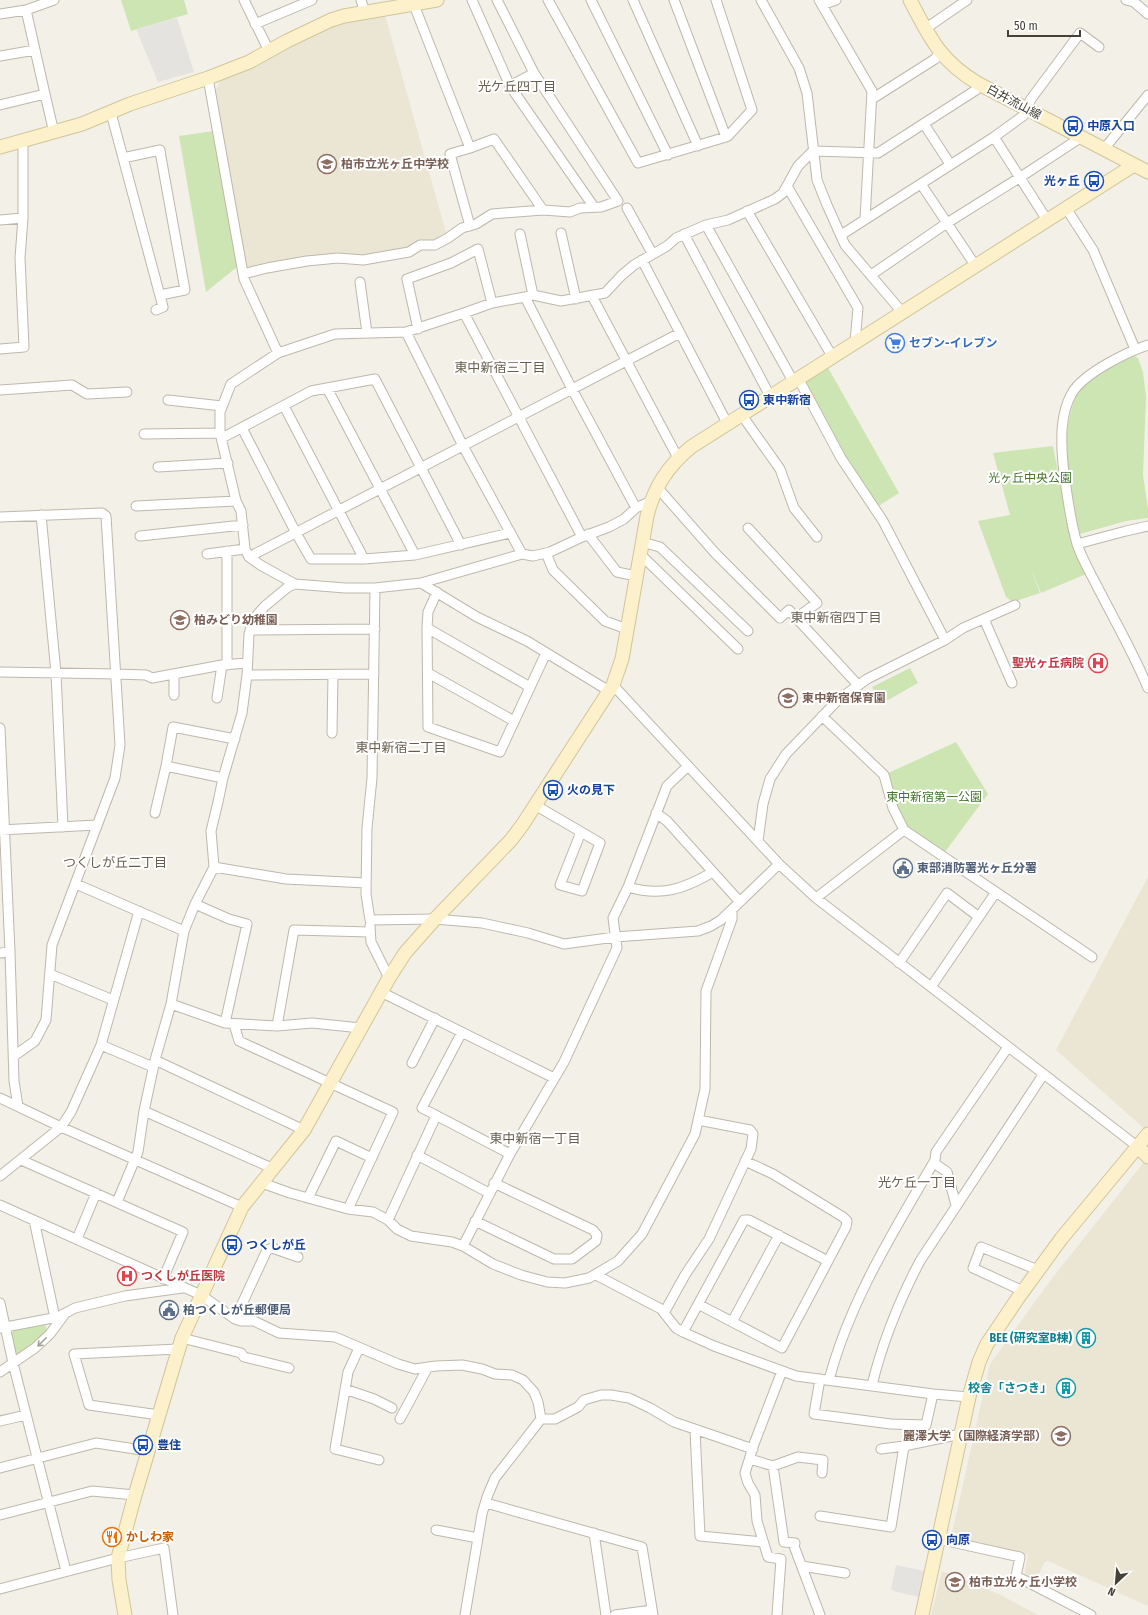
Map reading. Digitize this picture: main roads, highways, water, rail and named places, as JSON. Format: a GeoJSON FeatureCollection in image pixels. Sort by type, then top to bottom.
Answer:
{"type":"FeatureCollection","features":[{"type":"Feature","properties":{"kind":"place","name":"中原入口"},"geometry":{"type":"Point","coordinates":[1073,126]}},
{"type":"Feature","properties":{"kind":"place","name":"柏市立光ヶ丘中学校"},"geometry":{"type":"Point","coordinates":[327,164]}},
{"type":"Feature","properties":{"kind":"place","name":"光ヶ丘"},"geometry":{"type":"Point","coordinates":[1094,181]}},
{"type":"Feature","properties":{"kind":"place","name":"セブン-イレブン"},"geometry":{"type":"Point","coordinates":[895,343]}},
{"type":"Feature","properties":{"kind":"place","name":"東中新宿"},"geometry":{"type":"Point","coordinates":[749,400]}},
{"type":"Feature","properties":{"kind":"place","name":"柏みどり幼稚園"},"geometry":{"type":"Point","coordinates":[180,620]}},
{"type":"Feature","properties":{"kind":"place","name":"聖光ヶ丘病院"},"geometry":{"type":"Point","coordinates":[1098,663]}},
{"type":"Feature","properties":{"kind":"place","name":"東中新宿保育園"},"geometry":{"type":"Point","coordinates":[788,698]}},
{"type":"Feature","properties":{"kind":"place","name":"火の見下"},"geometry":{"type":"Point","coordinates":[553,790]}},
{"type":"Feature","properties":{"kind":"place","name":"東部消防署光ヶ丘分署"},"geometry":{"type":"Point","coordinates":[903,868]}},
{"type":"Feature","properties":{"kind":"place","name":"つくしが丘"},"geometry":{"type":"Point","coordinates":[232,1245]}},
{"type":"Feature","properties":{"kind":"place","name":"つくしが丘医院"},"geometry":{"type":"Point","coordinates":[127,1276]}},
{"type":"Feature","properties":{"kind":"place","name":"柏つくしが丘郵便局"},"geometry":{"type":"Point","coordinates":[169,1310]}},
{"type":"Feature","properties":{"kind":"place","name":"BEE (研究室B棟)"},"geometry":{"type":"Point","coordinates":[1086,1338]}},
{"type":"Feature","properties":{"kind":"place","name":"校舎「さつき」"},"geometry":{"type":"Point","coordinates":[1066,1388]}},
{"type":"Feature","properties":{"kind":"place","name":"麗澤大学（国際経済学部）"},"geometry":{"type":"Point","coordinates":[1061,1436]}},
{"type":"Feature","properties":{"kind":"place","name":"豊住"},"geometry":{"type":"Point","coordinates":[143,1445]}},
{"type":"Feature","properties":{"kind":"place","name":"かしわ家"},"geometry":{"type":"Point","coordinates":[112,1537]}},
{"type":"Feature","properties":{"kind":"place","name":"向原"},"geometry":{"type":"Point","coordinates":[932,1540]}},
{"type":"Feature","properties":{"kind":"place","name":"柏市立光ヶ丘小学校"},"geometry":{"type":"Point","coordinates":[955,1582]}},
{"type":"Feature","properties":{"kind":"district","name":"光ケ丘四丁目"},"geometry":{"type":"Point","coordinates":[517,86]}},
{"type":"Feature","properties":{"kind":"district","name":"東中新宿三丁目"},"geometry":{"type":"Point","coordinates":[500,367]}},
{"type":"Feature","properties":{"kind":"district","name":"東中新宿四丁目"},"geometry":{"type":"Point","coordinates":[836,617]}},
{"type":"Feature","properties":{"kind":"district","name":"東中新宿二丁目"},"geometry":{"type":"Point","coordinates":[401,747]}},
{"type":"Feature","properties":{"kind":"district","name":"つくしが丘二丁目"},"geometry":{"type":"Point","coordinates":[115,862]}},
{"type":"Feature","properties":{"kind":"district","name":"東中新宿一丁目"},"geometry":{"type":"Point","coordinates":[535,1138]}},
{"type":"Feature","properties":{"kind":"district","name":"光ケ丘一丁目"},"geometry":{"type":"Point","coordinates":[917,1182]}},
{"type":"Feature","properties":{"kind":"park label","name":"光ヶ丘中央公園"},"geometry":{"type":"Point","coordinates":[1030,478]}},
{"type":"Feature","properties":{"kind":"park label","name":"東中新宿第一公園"},"geometry":{"type":"Point","coordinates":[934,797]}}]}
